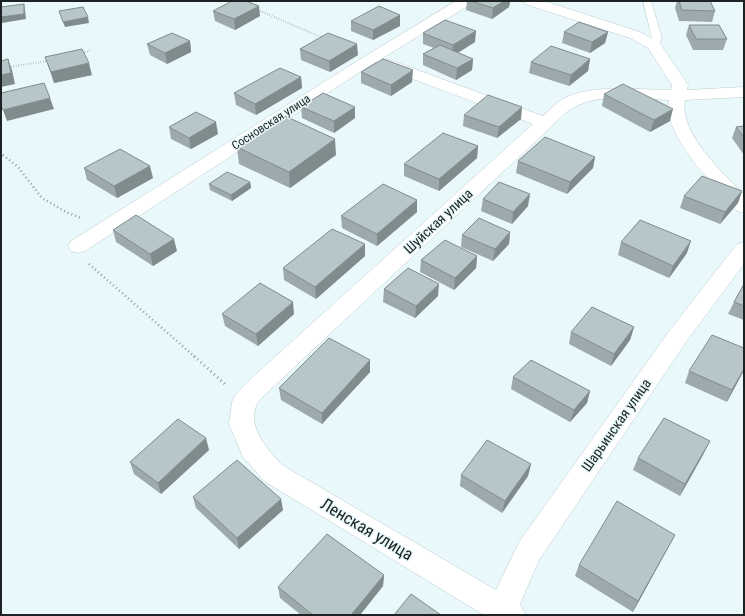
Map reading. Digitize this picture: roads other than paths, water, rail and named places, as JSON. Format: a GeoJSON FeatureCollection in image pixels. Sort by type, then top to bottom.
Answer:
{"type":"FeatureCollection","features":[{"type":"Feature","properties":{"kind":"street","name":"Сосновская улица"},"geometry":{"type":"LineString","coordinates":[[78,246],[372,58],[466,1]]}},
{"type":"Feature","properties":{"kind":"street"},"geometry":{"type":"LineString","coordinates":[[530,1],[635,35],[654,45],[680,85],[676,111],[682,131],[698,153],[744,207]]}},
{"type":"Feature","properties":{"kind":"street"},"geometry":{"type":"LineString","coordinates":[[372,58],[544,123]]}},
{"type":"Feature","properties":{"kind":"street","name":"Шуйская улица"},"geometry":{"type":"LineString","coordinates":[[243,413],[264,381],[544,123],[567,104],[580,98],[600,94],[678,95],[744,92]]}},
{"type":"Feature","properties":{"kind":"street","name":"Шарьинская улица"},"geometry":{"type":"LineString","coordinates":[[507,612],[529,551],[678,336],[744,250]]}},
{"type":"Feature","properties":{"kind":"street","name":"Ленская улица"},"geometry":{"type":"LineString","coordinates":[[243,413],[252,449],[273,473],[507,612]]}},
{"type":"Feature","properties":{"kind":"lane"},"geometry":{"type":"LineString","coordinates":[[647,1],[657,38],[654,45]]}}]}
